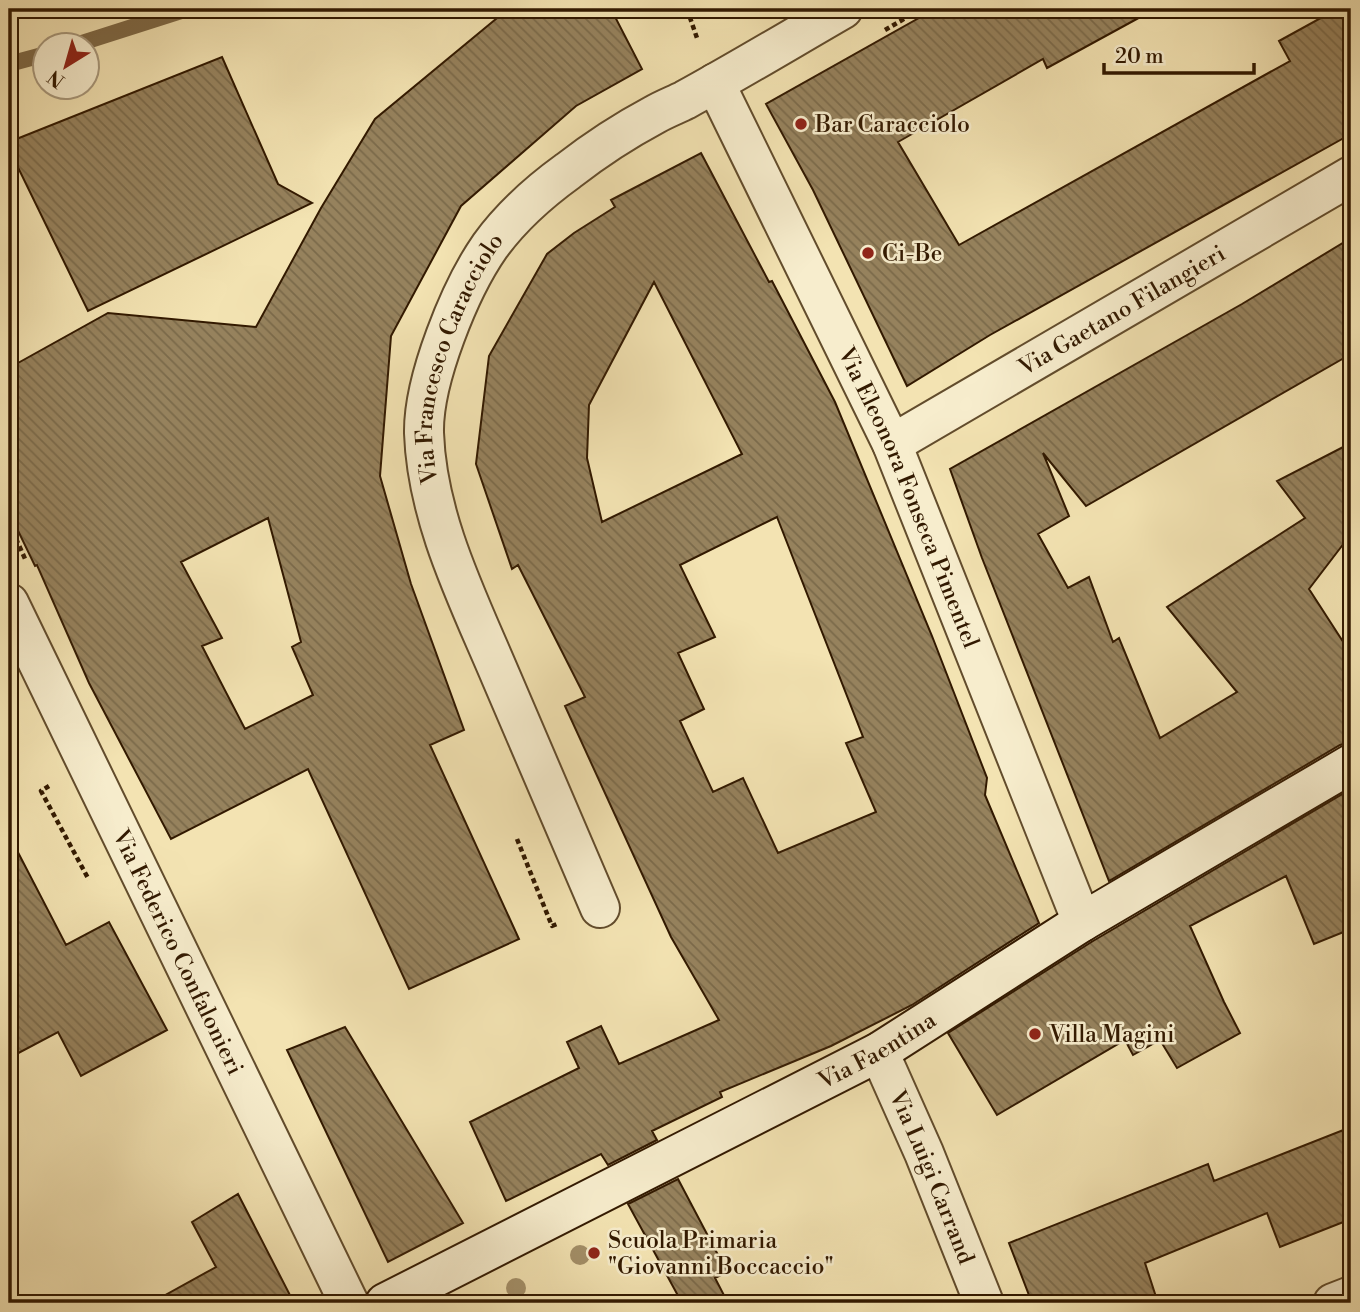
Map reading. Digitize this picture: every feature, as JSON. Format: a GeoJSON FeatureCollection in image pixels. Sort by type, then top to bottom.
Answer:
{"type":"FeatureCollection","features":[{"type":"Feature","properties":{"kind":"street","name":"Via Francesco Caracciolo"},"geometry":{"type":"LineString","coordinates":[[600,908],[469,603],[448,547],[430,486],[424,431],[427,403],[439,354],[454,315],[482,260],[506,227],[548,187],[597,149],[656,113],[715,83],[843,9]]}},
{"type":"Feature","properties":{"kind":"street","name":"Via Eleonora Fonseca Pimentel"},"geometry":{"type":"LineString","coordinates":[[715,83],[892,444],[1082,922]]}},
{"type":"Feature","properties":{"kind":"street","name":"Via Gaetano Filangieri"},"geometry":{"type":"LineString","coordinates":[[892,444],[1351,176]]}},
{"type":"Feature","properties":{"kind":"street","name":"Via Federico Confalonieri"},"geometry":{"type":"LineString","coordinates":[[9,603],[349,1303]]}},
{"type":"Feature","properties":{"kind":"street","name":"Via Faentina"},"geometry":{"type":"LineString","coordinates":[[385,1303],[878,1052],[1082,922],[1351,764]]}},
{"type":"Feature","properties":{"kind":"street","name":"Via Luigi Carrand"},"geometry":{"type":"LineString","coordinates":[[878,1052],[923,1153],[984,1303]]}},
{"type":"Feature","properties":{"kind":"street"},"geometry":{"type":"LineString","coordinates":[[1333,1303],[1351,1296]]}},
{"type":"Feature","properties":{"kind":"path"},"geometry":{"type":"LineString","coordinates":[[9,523],[32,573]]}},
{"type":"Feature","properties":{"kind":"path"},"geometry":{"type":"LineString","coordinates":[[512,827],[552,926],[600,908]]}},
{"type":"Feature","properties":{"kind":"building"},"geometry":{"type":"Polygon","coordinates":[[[508,9],[611,9],[642,69],[576,106],[461,206],[391,336],[380,476],[411,584],[464,730],[430,745],[519,939],[409,989],[308,769],[171,839],[89,683],[37,565],[35,566],[9,512],[9,368],[108,313],[256,327],[321,208],[375,119],[508,9]],[[268,518],[181,562],[222,638],[202,646],[245,729],[313,695],[292,647],[301,642],[268,518]]]}},
{"type":"Feature","properties":{"kind":"building"},"geometry":{"type":"Polygon","coordinates":[[[935,9],[1155,9],[1047,68],[1043,59],[898,142],[959,245],[1290,61],[1279,41],[1337,9],[1351,9],[1351,134],[990,335],[907,386],[813,190],[766,104],[935,9]]]}},
{"type":"Feature","properties":{"kind":"building"},"geometry":{"type":"Polygon","coordinates":[[[222,57],[278,184],[312,203],[88,311],[9,149],[9,142],[222,57]]]}},
{"type":"Feature","properties":{"kind":"building"},"geometry":{"type":"Polygon","coordinates":[[[701,153],[835,402],[932,636],[987,778],[985,795],[1039,923],[912,1005],[831,1046],[720,1092],[722,1097],[652,1131],[657,1140],[608,1165],[601,1154],[506,1201],[470,1122],[579,1068],[567,1042],[601,1026],[619,1064],[719,1020],[671,937],[565,706],[585,697],[518,565],[512,569],[476,464],[489,356],[547,254],[615,207],[611,200],[701,153]],[[654,282],[589,405],[587,458],[602,522],[742,454],[654,282]],[[777,517],[680,565],[715,637],[678,653],[704,709],[680,721],[713,792],[743,778],[778,853],[876,812],[846,743],[863,737],[777,517]]]}},
{"type":"Feature","properties":{"kind":"building"},"geometry":{"type":"Polygon","coordinates":[[[1351,238],[1351,354],[1086,506],[1043,453],[1069,516],[1038,534],[1068,588],[1089,577],[1113,642],[1119,638],[1160,738],[1237,692],[1167,607],[1305,518],[1277,481],[1351,443],[1351,534],[1309,589],[1351,654],[1351,742],[1340,745],[1109,881],[982,558],[950,469],[1242,304],[1351,238]]]}},
{"type":"Feature","properties":{"kind":"building"},"geometry":{"type":"Polygon","coordinates":[[[1351,789],[1351,929],[1314,944],[1286,876],[1190,926],[1240,1033],[1177,1068],[1160,1040],[1133,1055],[1125,1040],[997,1115],[948,1033],[1093,941],[1351,789]]]}},
{"type":"Feature","properties":{"kind":"building"},"geometry":{"type":"Polygon","coordinates":[[[9,835],[66,945],[109,922],[167,1030],[81,1076],[58,1032],[9,1058],[9,835]]]}},
{"type":"Feature","properties":{"kind":"building"},"geometry":{"type":"Polygon","coordinates":[[[345,1027],[463,1223],[388,1262],[287,1050],[345,1027]]]}},
{"type":"Feature","properties":{"kind":"building"},"geometry":{"type":"Polygon","coordinates":[[[1351,1127],[1351,1219],[1280,1247],[1267,1213],[1145,1263],[1158,1303],[1032,1303],[1009,1243],[1208,1164],[1214,1181],[1351,1127]]]}},
{"type":"Feature","properties":{"kind":"building"},"geometry":{"type":"Polygon","coordinates":[[[678,1179],[727,1272],[715,1278],[728,1303],[682,1303],[628,1204],[678,1179]]]}},
{"type":"Feature","properties":{"kind":"building"},"geometry":{"type":"Polygon","coordinates":[[[238,1194],[294,1303],[151,1303],[216,1267],[192,1222],[238,1194]]]}},
{"type":"Feature","properties":{"kind":"waterway"},"geometry":{"type":"LineString","coordinates":[[102,36],[188,9]]}},
{"type":"Feature","properties":{"kind":"waterway"},"geometry":{"type":"LineString","coordinates":[[9,64],[32,58]]}},
{"type":"Feature","properties":{"kind":"place","name":"Bar Caracciolo"},"geometry":{"type":"Point","coordinates":[801,124]}},
{"type":"Feature","properties":{"kind":"place","name":"Ci-Be"},"geometry":{"type":"Point","coordinates":[868,253]}},
{"type":"Feature","properties":{"kind":"place","name":"Villa Magini"},"geometry":{"type":"Point","coordinates":[1035,1034]}},
{"type":"Feature","properties":{"kind":"place","name":"Scuola Primaria \"Giovanni Boccaccio\""},"geometry":{"type":"Point","coordinates":[594,1253]}}]}
